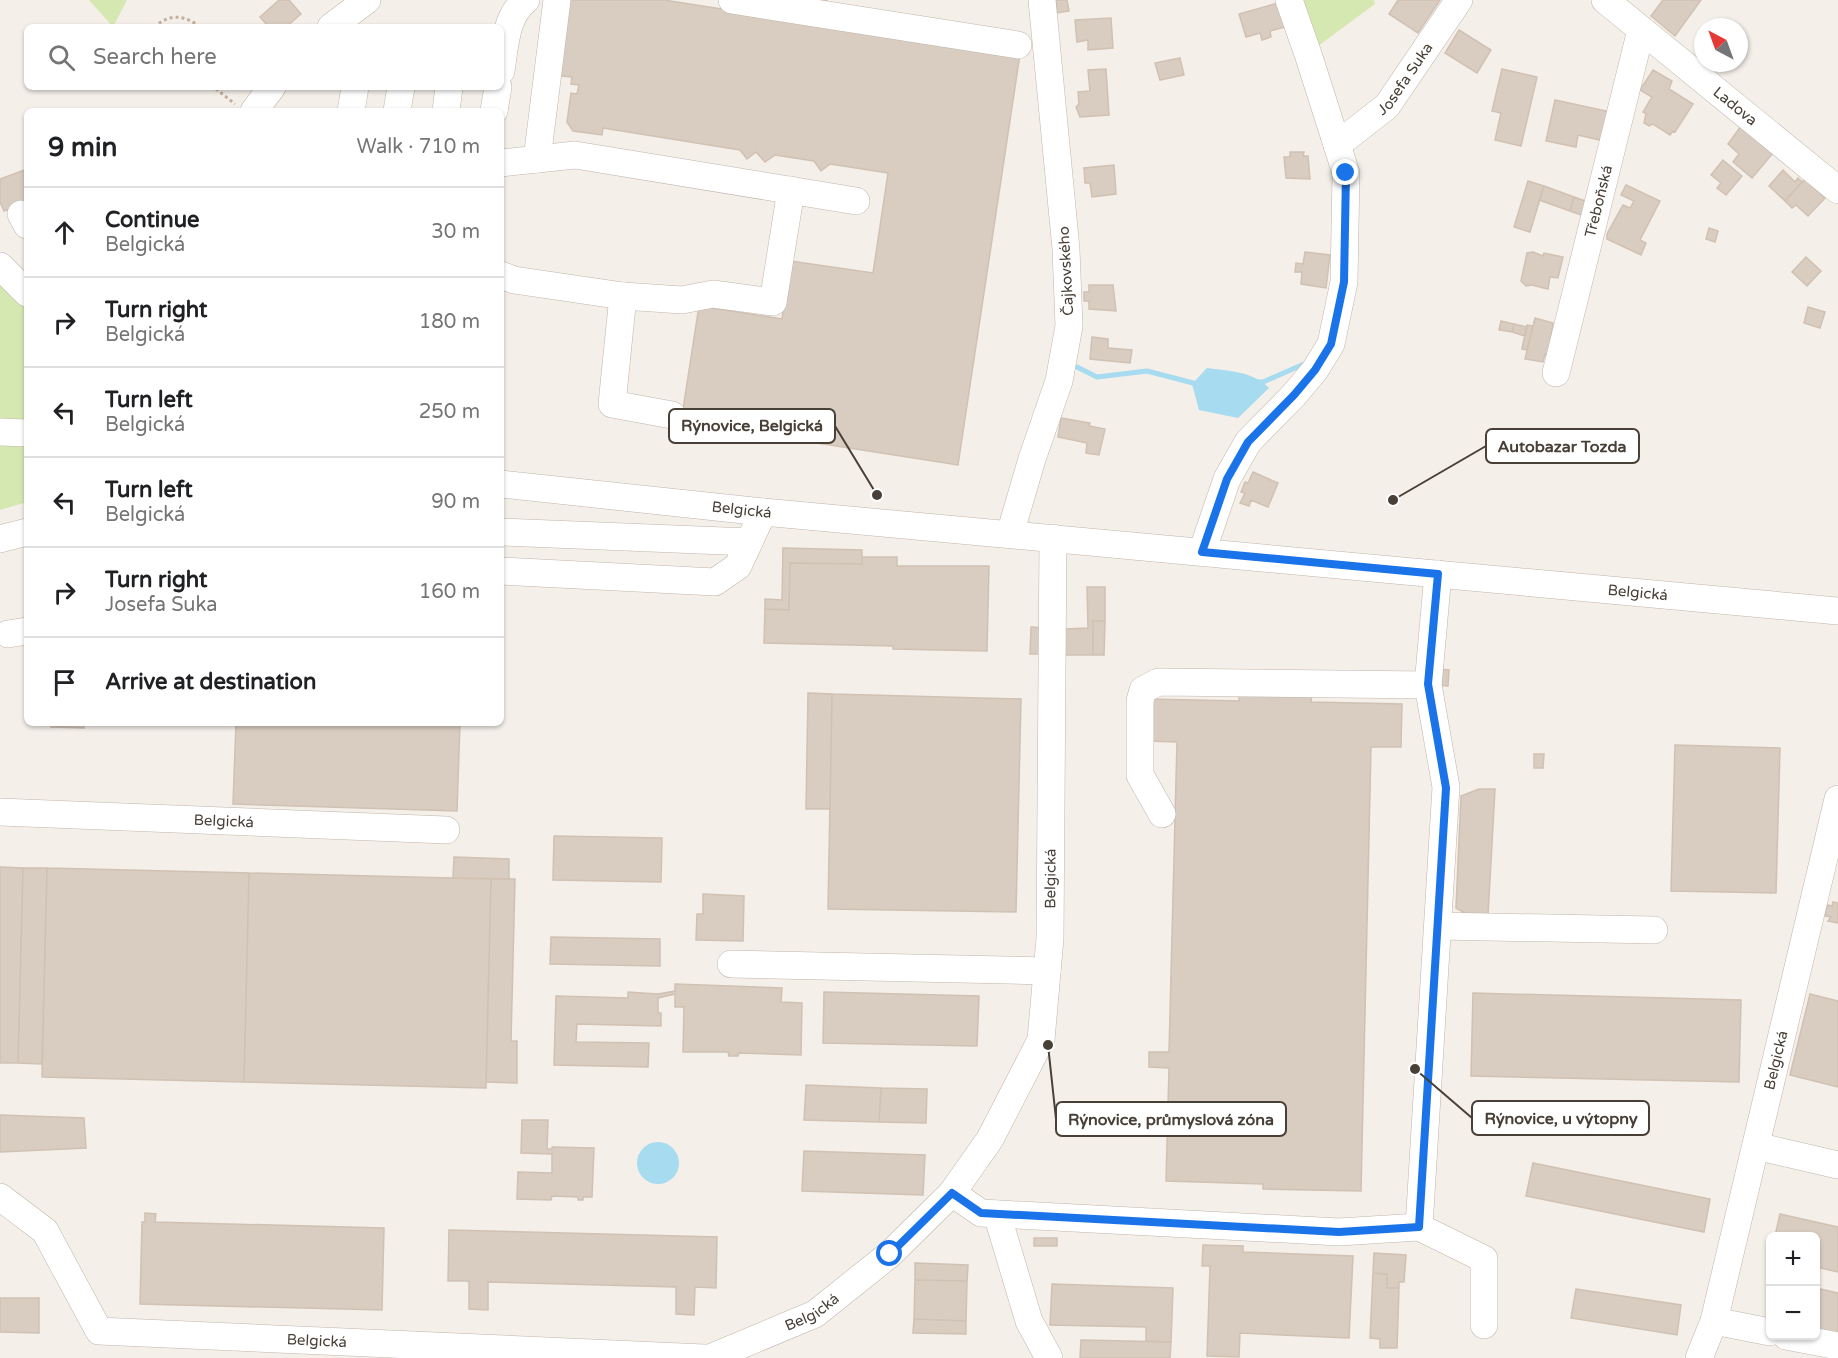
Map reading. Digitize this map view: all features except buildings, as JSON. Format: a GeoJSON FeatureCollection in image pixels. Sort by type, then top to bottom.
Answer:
{"type":"FeatureCollection","features":[{"type":"Feature","properties":{"kind":"street"},"geometry":{"type":"LineString","coordinates":[[335,24],[367,0]]}},
{"type":"Feature","properties":{"kind":"street"},"geometry":{"type":"LineString","coordinates":[[504,54],[510,20],[515,9],[526,0]]}},
{"type":"Feature","properties":{"kind":"street"},"geometry":{"type":"LineString","coordinates":[[537,159],[557,0]]}},
{"type":"Feature","properties":{"kind":"street"},"geometry":{"type":"LineString","coordinates":[[732,0],[840,8],[1018,45]]}},
{"type":"Feature","properties":{"kind":"street","name":"Čajkovského"},"geometry":{"type":"LineString","coordinates":[[1010,534],[1032,459],[1059,381],[1069,326],[1066,249],[1042,0]]}},
{"type":"Feature","properties":{"kind":"street"},"geometry":{"type":"LineString","coordinates":[[1202,552],[1227,479],[1248,442],[1308,378],[1331,344],[1344,282],[1346,173],[1289,0]]}},
{"type":"Feature","properties":{"kind":"street","name":"Josefa Suka"},"geometry":{"type":"LineString","coordinates":[[1337,145],[1387,106],[1459,0]]}},
{"type":"Feature","properties":{"kind":"street","name":"Ladova"},"geometry":{"type":"LineString","coordinates":[[1605,0],[1838,190]]}},
{"type":"Feature","properties":{"kind":"street","name":"Třeboňská"},"geometry":{"type":"LineString","coordinates":[[1556,373],[1641,30]]}},
{"type":"Feature","properties":{"kind":"street"},"geometry":{"type":"LineString","coordinates":[[245,108],[268,90]]}},
{"type":"Feature","properties":{"kind":"street"},"geometry":{"type":"LineString","coordinates":[[352,108],[354,90]]}},
{"type":"Feature","properties":{"kind":"street"},"geometry":{"type":"LineString","coordinates":[[398,108],[400,90]]}},
{"type":"Feature","properties":{"kind":"street"},"geometry":{"type":"LineString","coordinates":[[446,108],[449,90]]}},
{"type":"Feature","properties":{"kind":"street"},"geometry":{"type":"LineString","coordinates":[[494,108],[498,90]]}},
{"type":"Feature","properties":{"kind":"street"},"geometry":{"type":"LineString","coordinates":[[504,162],[574,155],[856,201]]}},
{"type":"Feature","properties":{"kind":"street"},"geometry":{"type":"LineString","coordinates":[[504,276],[514,280],[623,296],[681,300],[713,294],[773,302],[790,190]]}},
{"type":"Feature","properties":{"kind":"street"},"geometry":{"type":"LineString","coordinates":[[0,266],[24,290]]}},
{"type":"Feature","properties":{"kind":"street"},"geometry":{"type":"LineString","coordinates":[[623,296],[612,404],[672,415]]}},
{"type":"Feature","properties":{"kind":"street"},"geometry":{"type":"LineString","coordinates":[[0,432],[24,433]]}},
{"type":"Feature","properties":{"kind":"street","name":"Belgická"},"geometry":{"type":"LineString","coordinates":[[504,484],[763,512],[1838,611]]}},
{"type":"Feature","properties":{"kind":"street"},"geometry":{"type":"LineString","coordinates":[[504,571],[715,582],[738,566],[763,512]]}},
{"type":"Feature","properties":{"kind":"street"},"geometry":{"type":"LineString","coordinates":[[504,532],[749,542]]}},
{"type":"Feature","properties":{"kind":"street"},"geometry":{"type":"LineString","coordinates":[[0,539],[24,533]]}},
{"type":"Feature","properties":{"kind":"street","name":"Belgická"},"geometry":{"type":"LineString","coordinates":[[710,1358],[814,1314],[890,1254],[952,1193],[990,1139],[1041,1040],[1050,927],[1053,538]]}},
{"type":"Feature","properties":{"kind":"street"},"geometry":{"type":"LineString","coordinates":[[1419,1227],[1446,788],[1428,684],[1438,574]]}},
{"type":"Feature","properties":{"kind":"street"},"geometry":{"type":"LineString","coordinates":[[1162,814],[1140,775],[1140,701],[1143,690],[1158,682],[1428,684]]}},
{"type":"Feature","properties":{"kind":"street","name":"Belgická"},"geometry":{"type":"LineString","coordinates":[[1699,1358],[1714,1321],[1838,799]]}},
{"type":"Feature","properties":{"kind":"street","name":"Belgická"},"geometry":{"type":"LineString","coordinates":[[0,812],[446,830]]}},
{"type":"Feature","properties":{"kind":"street"},"geometry":{"type":"LineString","coordinates":[[1438,926],[1654,930]]}},
{"type":"Feature","properties":{"kind":"street"},"geometry":{"type":"LineString","coordinates":[[731,963],[1047,971]]}},
{"type":"Feature","properties":{"kind":"street"},"geometry":{"type":"LineString","coordinates":[[1756,1146],[1838,1165]]}},
{"type":"Feature","properties":{"kind":"street"},"geometry":{"type":"LineString","coordinates":[[952,1193],[981,1213],[1339,1232],[1419,1227],[1484,1259],[1484,1324]]}},
{"type":"Feature","properties":{"kind":"street","name":"Belgická"},"geometry":{"type":"LineString","coordinates":[[0,1197],[45,1231],[99,1331],[704,1358]]}},
{"type":"Feature","properties":{"kind":"street"},"geometry":{"type":"LineString","coordinates":[[996,1214],[1029,1321],[1049,1358]]}},
{"type":"Feature","properties":{"kind":"street"},"geometry":{"type":"LineString","coordinates":[[1714,1321],[1766,1331]]}},
{"type":"Feature","properties":{"kind":"street"},"geometry":{"type":"LineString","coordinates":[[1810,1340],[1838,1346]]}},
{"type":"Feature","properties":{"kind":"path"},"geometry":{"type":"LineString","coordinates":[[158,24],[171,17],[189,19],[196,24]]}},
{"type":"Feature","properties":{"kind":"path"},"geometry":{"type":"LineString","coordinates":[[219,90],[245,108]]}},
{"type":"Feature","properties":{"kind":"green space"},"geometry":{"type":"Polygon","coordinates":[[[89,0],[127,0],[115,24],[110,24],[89,0]]]}},
{"type":"Feature","properties":{"kind":"green space"},"geometry":{"type":"Polygon","coordinates":[[[1300,0],[1374,0],[1375,4],[1318,46],[1300,0]]]}},
{"type":"Feature","properties":{"kind":"green space"},"geometry":{"type":"Polygon","coordinates":[[[0,282],[24,307],[24,503],[0,510],[0,282]]]}},
{"type":"Feature","properties":{"kind":"water"},"geometry":{"type":"Polygon","coordinates":[[[1207,368],[1248,375],[1263,382],[1269,388],[1238,418],[1199,410],[1192,384],[1207,368]]]}},
{"type":"Feature","properties":{"kind":"water"},"geometry":{"type":"Polygon","coordinates":[[[658,1142],[666,1143],[673,1148],[678,1155],[678,1171],[673,1178],[666,1183],[658,1184],[650,1183],[643,1178],[638,1171],[637,1163],[638,1155],[643,1148],[650,1143],[658,1142]]]}},
{"type":"Feature","properties":{"kind":"waterway"},"geometry":{"type":"LineString","coordinates":[[1257,382],[1263,382],[1304,364]]}},
{"type":"Feature","properties":{"kind":"waterway"},"geometry":{"type":"LineString","coordinates":[[1077,367],[1097,377],[1147,371],[1197,384]]}},
{"type":"Feature","properties":{"kind":"place","name":"Rýnovice, Belgická"},"geometry":{"type":"Point","coordinates":[877,495]}},
{"type":"Feature","properties":{"kind":"place","name":"Autobazar Tozda"},"geometry":{"type":"Point","coordinates":[1393,500]}},
{"type":"Feature","properties":{"kind":"place","name":"Rýnovice, průmyslová zóna"},"geometry":{"type":"Point","coordinates":[1048,1045]}},
{"type":"Feature","properties":{"kind":"place","name":"Rýnovice, u výtopny"},"geometry":{"type":"Point","coordinates":[1415,1069]}},
{"type":"Feature","properties":{"kind":"route"},"geometry":{"type":"LineString","coordinates":[[890,1254],[952,1193],[981,1213],[1339,1232],[1419,1227],[1446,788],[1428,684],[1438,574],[1202,552],[1227,479],[1248,442],[1294,395],[1315,370],[1331,344],[1344,282],[1346,173]]}}]}
